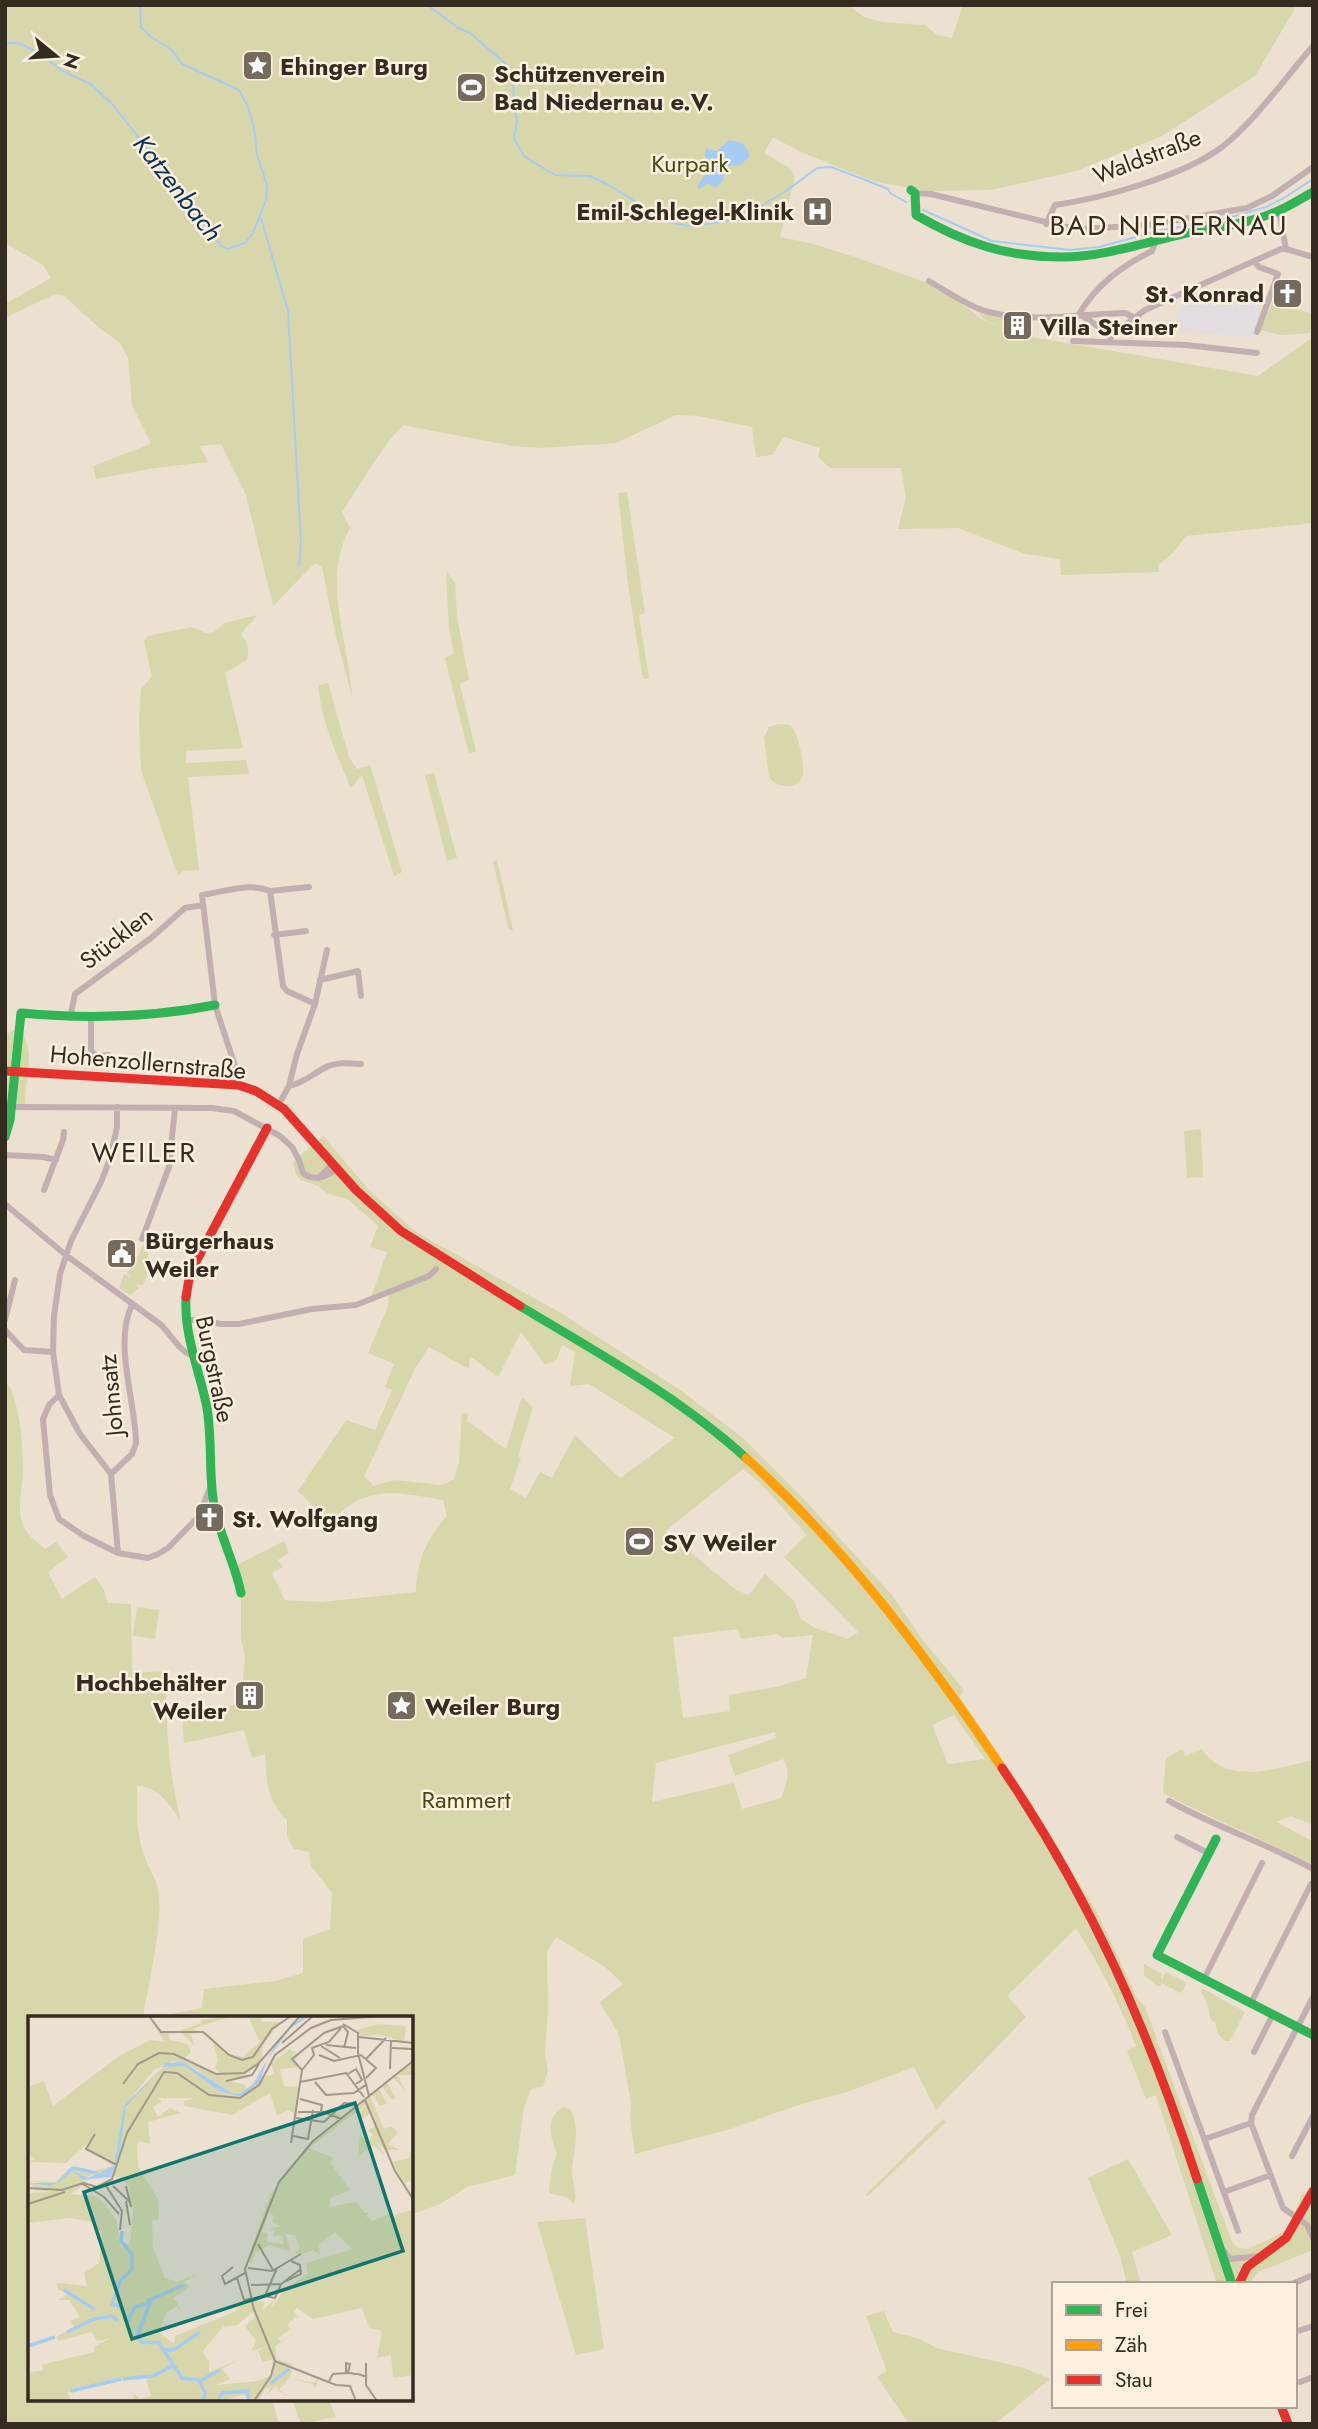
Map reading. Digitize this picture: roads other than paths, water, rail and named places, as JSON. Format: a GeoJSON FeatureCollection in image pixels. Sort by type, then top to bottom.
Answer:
{"type":"FeatureCollection","features":[{"type":"Feature","properties":{"kind":"main road"},"geometry":{"type":"LineString","coordinates":[[913,191],[918,218],[966,241],[995,250],[1063,257],[1156,241],[1252,219],[1279,211],[1313,192]]}},
{"type":"Feature","properties":{"kind":"main road"},"geometry":{"type":"LineString","coordinates":[[5,1137],[10,1107],[10,1070],[21,1013],[91,1019],[145,1017],[215,1005]]}},
{"type":"Feature","properties":{"kind":"main road","name":"Hohenzollernstraße"},"geometry":{"type":"LineString","coordinates":[[10,1070],[238,1085],[258,1090],[279,1104],[303,1127],[364,1200],[411,1238],[635,1376],[706,1424],[792,1500],[881,1602],[956,1700],[1026,1803],[1092,1916],[1152,2048],[1231,2282]]}},
{"type":"Feature","properties":{"kind":"main road","name":"Burgstraße"},"geometry":{"type":"LineString","coordinates":[[241,1593],[234,1566],[221,1535],[212,1483],[208,1418],[185,1320],[184,1292],[190,1273],[267,1128]]}},
{"type":"Feature","properties":{"kind":"main road"},"geometry":{"type":"LineString","coordinates":[[1216,1839],[1157,1955],[1313,2035]]}},
{"type":"Feature","properties":{"kind":"main road"},"geometry":{"type":"LineString","coordinates":[[1240,2282],[1245,2264],[1263,2256],[1282,2242],[1313,2191]]}},
{"type":"Feature","properties":{"kind":"street","name":"Waldstraße"},"geometry":{"type":"LineString","coordinates":[[1046,223],[1055,205],[1126,190],[1182,169],[1222,147],[1245,125],[1313,46]]}},
{"type":"Feature","properties":{"kind":"street"},"geometry":{"type":"LineString","coordinates":[[913,191],[1081,229],[1127,227],[1247,208],[1272,196],[1313,167]]}},
{"type":"Feature","properties":{"kind":"street"},"geometry":{"type":"LineString","coordinates":[[1279,211],[1286,249]]}},
{"type":"Feature","properties":{"kind":"street"},"geometry":{"type":"LineString","coordinates":[[1079,314],[1103,282],[1130,262],[1152,251],[1156,241]]}},
{"type":"Feature","properties":{"kind":"street"},"geometry":{"type":"LineString","coordinates":[[1111,341],[1111,336],[1145,310],[1254,261],[1286,249],[1313,257]]}},
{"type":"Feature","properties":{"kind":"street"},"geometry":{"type":"LineString","coordinates":[[1254,261],[1259,267],[1278,274],[1257,332]]}},
{"type":"Feature","properties":{"kind":"street"},"geometry":{"type":"LineString","coordinates":[[929,281],[968,304],[1011,316],[1125,313],[1135,318]]}},
{"type":"Feature","properties":{"kind":"street"},"geometry":{"type":"LineString","coordinates":[[1079,314],[1102,329]]}},
{"type":"Feature","properties":{"kind":"street"},"geometry":{"type":"LineString","coordinates":[[1073,341],[1186,345],[1257,353]]}},
{"type":"Feature","properties":{"kind":"street"},"geometry":{"type":"LineString","coordinates":[[238,1085],[237,1072],[215,1005],[202,895],[251,887],[262,887],[270,891],[309,887]]}},
{"type":"Feature","properties":{"kind":"street"},"geometry":{"type":"LineString","coordinates":[[270,891],[283,986],[287,991],[315,1004]]}},
{"type":"Feature","properties":{"kind":"street","name":"Stücklen"},"geometry":{"type":"LineString","coordinates":[[70,1018],[75,994],[151,938],[186,908],[203,905]]}},
{"type":"Feature","properties":{"kind":"street"},"geometry":{"type":"LineString","coordinates":[[274,935],[306,931]]}},
{"type":"Feature","properties":{"kind":"street"},"geometry":{"type":"LineString","coordinates":[[279,1104],[289,1086],[315,1004],[327,950]]}},
{"type":"Feature","properties":{"kind":"street"},"geometry":{"type":"LineString","coordinates":[[320,980],[358,971],[361,996]]}},
{"type":"Feature","properties":{"kind":"street"},"geometry":{"type":"LineString","coordinates":[[91,1019],[90,1051],[97,1056],[109,1055]]}},
{"type":"Feature","properties":{"kind":"street"},"geometry":{"type":"LineString","coordinates":[[289,1086],[298,1084],[332,1065],[361,1064]]}},
{"type":"Feature","properties":{"kind":"street"},"geometry":{"type":"LineString","coordinates":[[10,1107],[234,1111],[267,1128],[292,1147],[303,1173],[309,1178],[319,1178],[334,1167]]}},
{"type":"Feature","properties":{"kind":"street"},"geometry":{"type":"LineString","coordinates":[[117,1107],[117,1127],[110,1159],[71,1241],[59,1284],[54,1316],[53,1352],[59,1395],[80,1434],[111,1474],[118,1553]]}},
{"type":"Feature","properties":{"kind":"street"},"geometry":{"type":"LineString","coordinates":[[142,1239],[169,1167],[175,1108]]}},
{"type":"Feature","properties":{"kind":"street"},"geometry":{"type":"LineString","coordinates":[[44,1189],[64,1132]]}},
{"type":"Feature","properties":{"kind":"street"},"geometry":{"type":"LineString","coordinates":[[5,1155],[56,1160]]}},
{"type":"Feature","properties":{"kind":"street"},"geometry":{"type":"LineString","coordinates":[[5,1204],[67,1256],[160,1324],[179,1349],[192,1356]]}},
{"type":"Feature","properties":{"kind":"street"},"geometry":{"type":"LineString","coordinates":[[185,1320],[239,1324],[312,1308],[356,1305],[429,1276],[436,1269]]}},
{"type":"Feature","properties":{"kind":"street"},"geometry":{"type":"LineString","coordinates":[[5,1320],[15,1280]]}},
{"type":"Feature","properties":{"kind":"street","name":"Johnsatz"},"geometry":{"type":"LineString","coordinates":[[111,1474],[132,1454],[136,1443],[126,1365],[127,1321],[132,1305]]}},
{"type":"Feature","properties":{"kind":"street"},"geometry":{"type":"LineString","coordinates":[[5,1330],[24,1350],[53,1352]]}},
{"type":"Feature","properties":{"kind":"street"},"geometry":{"type":"LineString","coordinates":[[59,1395],[48,1405],[43,1419],[53,1507],[59,1519],[83,1536],[118,1553],[148,1558],[158,1554],[168,1548],[199,1516],[212,1483]]}},
{"type":"Feature","properties":{"kind":"street"},"geometry":{"type":"LineString","coordinates":[[1169,1801],[1223,1828],[1272,1847],[1313,1869]]}},
{"type":"Feature","properties":{"kind":"street"},"geometry":{"type":"LineString","coordinates":[[1177,1837],[1208,1853]]}},
{"type":"Feature","properties":{"kind":"street"},"geometry":{"type":"LineString","coordinates":[[1204,1979],[1262,1863]]}},
{"type":"Feature","properties":{"kind":"street"},"geometry":{"type":"LineString","coordinates":[[1251,2003],[1311,1884]]}},
{"type":"Feature","properties":{"kind":"street"},"geometry":{"type":"LineString","coordinates":[[1313,1997],[1252,2115],[1251,2123],[1283,2208],[1307,2225],[1313,2238]]}},
{"type":"Feature","properties":{"kind":"street"},"geometry":{"type":"LineString","coordinates":[[1254,2052],[1273,2014]]}},
{"type":"Feature","properties":{"kind":"street"},"geometry":{"type":"LineString","coordinates":[[1165,2032],[1238,2231]]}},
{"type":"Feature","properties":{"kind":"street"},"geometry":{"type":"LineString","coordinates":[[1292,2156],[1313,2116]]}},
{"type":"Feature","properties":{"kind":"street"},"geometry":{"type":"LineString","coordinates":[[1205,2139],[1251,2123]]}},
{"type":"Feature","properties":{"kind":"street"},"geometry":{"type":"LineString","coordinates":[[1224,2192],[1271,2175]]}},
{"type":"Feature","properties":{"kind":"street"},"geometry":{"type":"LineString","coordinates":[[1218,2243],[1230,2259],[1245,2264]]}},
{"type":"Feature","properties":{"kind":"street"},"geometry":{"type":"LineString","coordinates":[[1228,2270],[1245,2264]]}},
{"type":"Feature","properties":{"kind":"street"},"geometry":{"type":"LineString","coordinates":[[1297,2282],[1313,2275]]}},
{"type":"Feature","properties":{"kind":"street"},"geometry":{"type":"LineString","coordinates":[[1300,2382],[1313,2377]]}},
{"type":"Feature","properties":{"kind":"water"},"geometry":{"type":"Polygon","coordinates":[[[729,140],[743,143],[749,157],[740,165],[721,167],[724,180],[715,188],[708,183],[699,189],[697,186],[705,175],[705,149],[717,151],[729,140]]]}},
{"type":"Feature","properties":{"kind":"waterway","name":"Katzenbach"},"geometry":{"type":"LineString","coordinates":[[5,43],[18,43],[33,50],[63,71],[92,85],[113,105],[220,245],[227,249],[245,243],[253,233],[266,200],[267,185],[257,155],[254,127],[248,107],[239,90],[182,64],[172,50],[151,37],[141,27],[140,5]]}},
{"type":"Feature","properties":{"kind":"waterway","name":"Katzenbach"},"geometry":{"type":"LineString","coordinates":[[427,5],[470,33],[506,64],[513,78],[517,121],[514,139],[525,157],[555,175],[590,176],[668,222],[689,226],[727,221],[753,211],[817,168],[831,167],[863,179],[888,189],[906,202]]}},
{"type":"Feature","properties":{"kind":"waterway","name":"Katzenbach"},"geometry":{"type":"LineString","coordinates":[[923,210],[992,241],[1070,250],[1099,247],[1162,230],[1221,220],[1266,207],[1313,179]]}},
{"type":"Feature","properties":{"kind":"waterway"},"geometry":{"type":"LineString","coordinates":[[261,218],[288,311],[301,543],[299,566]]}},
{"type":"Feature","properties":{"kind":"place","name":"Ehinger Burg"},"geometry":{"type":"Point","coordinates":[257,66]}},
{"type":"Feature","properties":{"kind":"place","name":"Schützenverein Bad Niedernau e.V."},"geometry":{"type":"Point","coordinates":[471,87]}},
{"type":"Feature","properties":{"kind":"place","name":"Emil-Schlegel-Klinik"},"geometry":{"type":"Point","coordinates":[817,211]}},
{"type":"Feature","properties":{"kind":"place","name":"St. Konrad"},"geometry":{"type":"Point","coordinates":[1287,293]}},
{"type":"Feature","properties":{"kind":"place","name":"Villa Steiner"},"geometry":{"type":"Point","coordinates":[1017,326]}},
{"type":"Feature","properties":{"kind":"place","name":"Bürgerhaus Weiler"},"geometry":{"type":"Point","coordinates":[122,1254]}},
{"type":"Feature","properties":{"kind":"place","name":"St. Wolfgang"},"geometry":{"type":"Point","coordinates":[209,1518]}},
{"type":"Feature","properties":{"kind":"place","name":"SV Weiler"},"geometry":{"type":"Point","coordinates":[640,1542]}},
{"type":"Feature","properties":{"kind":"place","name":"Hochbehälter Weiler"},"geometry":{"type":"Point","coordinates":[250,1696]}},
{"type":"Feature","properties":{"kind":"place","name":"Weiler Burg"},"geometry":{"type":"Point","coordinates":[402,1706]}},
{"type":"Feature","properties":{"kind":"district","name":"BAD NIEDERNAU"},"geometry":{"type":"Point","coordinates":[1169,225]}},
{"type":"Feature","properties":{"kind":"district","name":"WEILER"},"geometry":{"type":"Point","coordinates":[144,1152]}},
{"type":"Feature","properties":{"kind":"park label","name":"Kurpark"},"geometry":{"type":"Point","coordinates":[690,163]}},
{"type":"Feature","properties":{"kind":"park label","name":"Rammert"},"geometry":{"type":"Point","coordinates":[466,1799]}}]}
